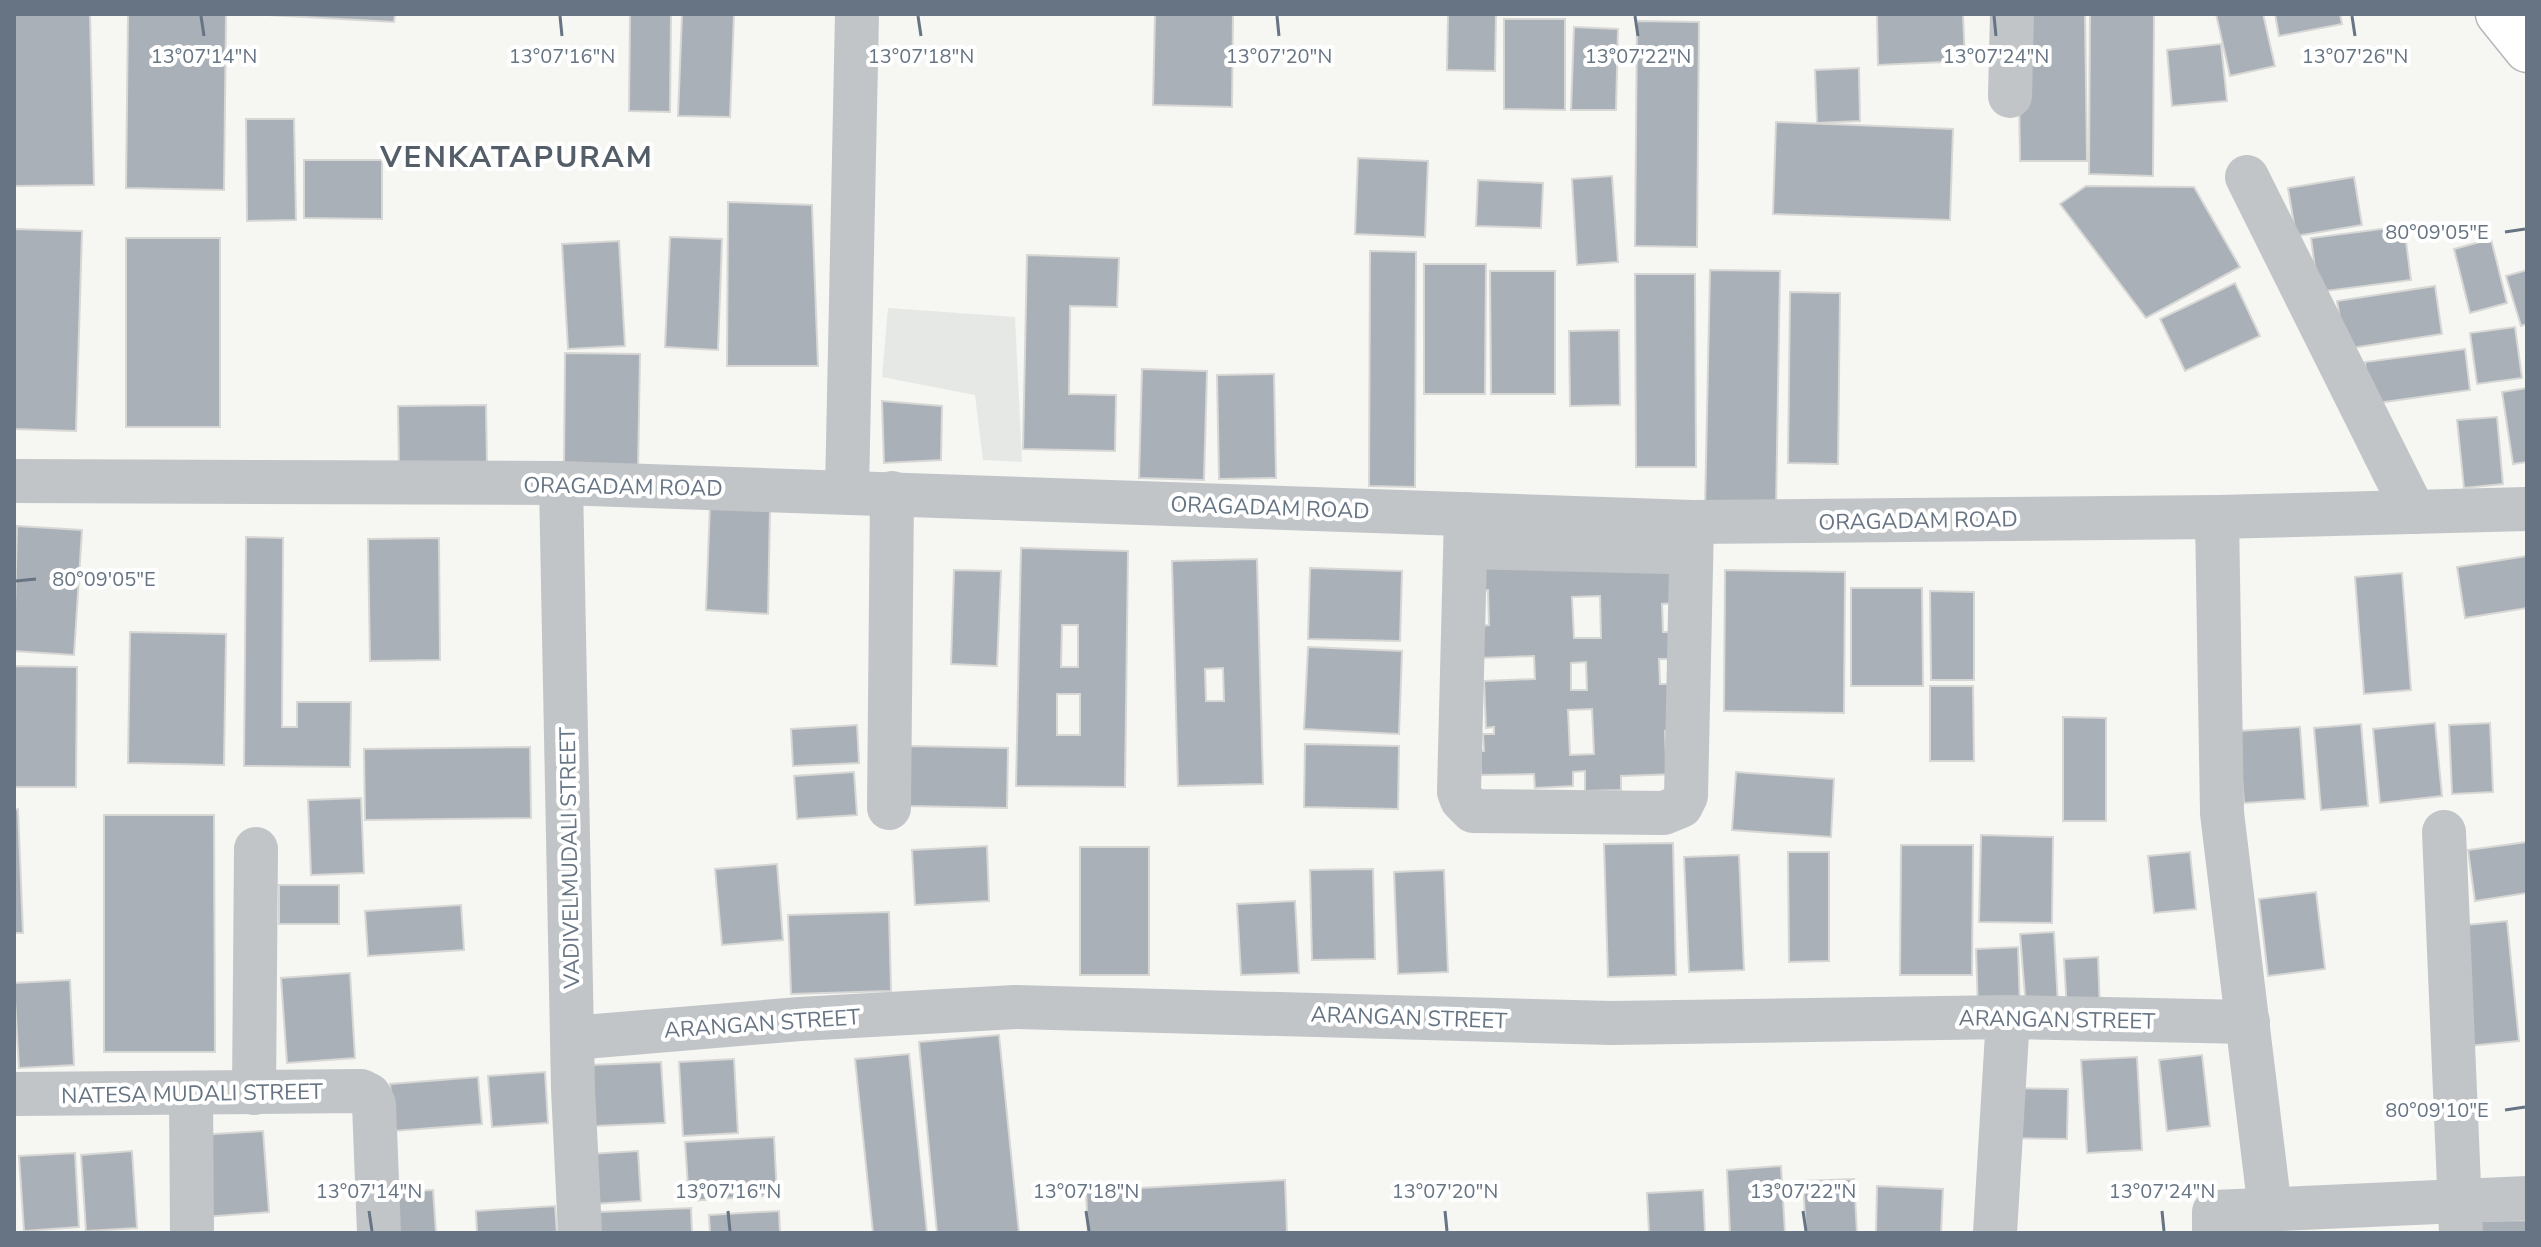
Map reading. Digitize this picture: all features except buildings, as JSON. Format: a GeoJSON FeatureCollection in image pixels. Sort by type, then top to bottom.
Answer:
{"type":"FeatureCollection","features":[{"type":"Feature","properties":{"kind":"main road"},"geometry":{"type":"LineString","coordinates":[[2498,14],[2527,50]]}},
{"type":"Feature","properties":{"kind":"street"},"geometry":{"type":"LineString","coordinates":[[847,491],[857,14]]}},
{"type":"Feature","properties":{"kind":"street"},"geometry":{"type":"LineString","coordinates":[[2010,96],[2012,14]]}},
{"type":"Feature","properties":{"kind":"street"},"geometry":{"type":"LineString","coordinates":[[2247,177],[2414,512]]}},
{"type":"Feature","properties":{"kind":"street","name":"ORAGADAM ROAD"},"geometry":{"type":"LineString","coordinates":[[14,481],[561,483],[847,491],[1466,530],[1691,537],[2527,509]]}},
{"type":"Feature","properties":{"kind":"street","name":"VADIVELMUDALI STREET"},"geometry":{"type":"LineString","coordinates":[[561,483],[572,1038],[580,1233]]}},
{"type":"Feature","properties":{"kind":"street"},"geometry":{"type":"LineString","coordinates":[[889,808],[892,493]]}},
{"type":"Feature","properties":{"kind":"street"},"geometry":{"type":"LineString","coordinates":[[2217,517],[2222,813],[2270,1210]]}},
{"type":"Feature","properties":{"kind":"street"},"geometry":{"type":"LineString","coordinates":[[1466,530],[1459,792],[1465,805],[1473,811],[1664,813],[1681,806],[1686,796],[1691,537]]}},
{"type":"Feature","properties":{"kind":"street"},"geometry":{"type":"LineString","coordinates":[[2444,832],[2461,1217]]}},
{"type":"Feature","properties":{"kind":"street"},"geometry":{"type":"LineString","coordinates":[[254,1093],[256,849]]}},
{"type":"Feature","properties":{"kind":"street","name":"ARANGAN STREET"},"geometry":{"type":"LineString","coordinates":[[572,1038],[800,1019],[1015,1007],[1612,1023],[2008,1017],[2248,1022]]}},
{"type":"Feature","properties":{"kind":"street"},"geometry":{"type":"LineString","coordinates":[[1995,1233],[2008,1017]]}},
{"type":"Feature","properties":{"kind":"street","name":"NATESA MUDALI STREET"},"geometry":{"type":"LineString","coordinates":[[14,1094],[361,1091],[369,1095],[374,1104],[379,1233]]}},
{"type":"Feature","properties":{"kind":"street"},"geometry":{"type":"LineString","coordinates":[[191,1093],[192,1233]]}},
{"type":"Feature","properties":{"kind":"street"},"geometry":{"type":"LineString","coordinates":[[2214,1233],[2214,1212],[2270,1210],[2461,1217],[2527,1198]]}},
{"type":"Feature","properties":{"kind":"shaded area"},"geometry":{"type":"Polygon","coordinates":[[[888,308],[1015,317],[1022,462],[983,460],[975,395],[882,377],[888,308]]]}},
{"type":"Feature","properties":{"kind":"district","name":"VENKATAPURAM"},"geometry":{"type":"Point","coordinates":[517,157]}}]}
